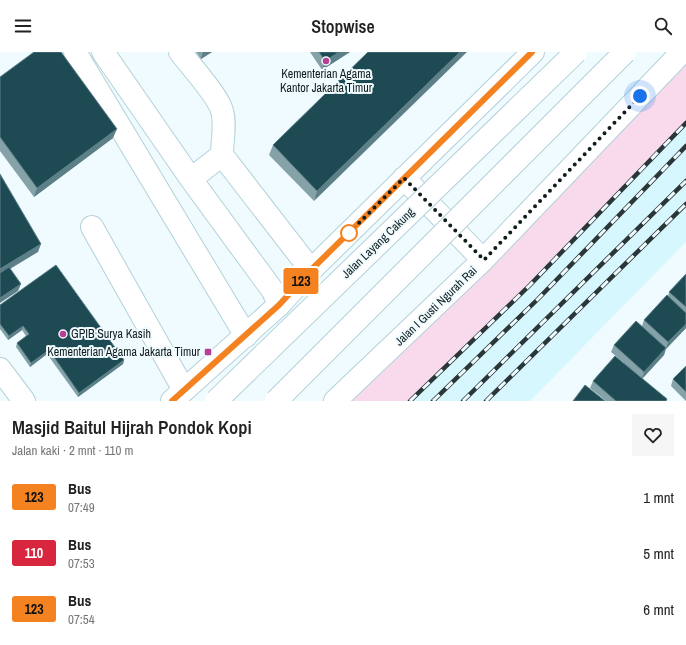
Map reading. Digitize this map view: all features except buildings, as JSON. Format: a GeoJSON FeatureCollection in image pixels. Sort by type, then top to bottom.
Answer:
{"type":"FeatureCollection","features":[{"type":"Feature","properties":{"kind":"street"},"geometry":{"type":"LineString","coordinates":[[75,52],[246,336]]}},
{"type":"Feature","properties":{"kind":"street"},"geometry":{"type":"LineString","coordinates":[[103,52],[191,179],[273,291],[279,305]]}},
{"type":"Feature","properties":{"kind":"street"},"geometry":{"type":"LineString","coordinates":[[180,52],[217,100],[222,110],[222,155],[311,270]]}},
{"type":"Feature","properties":{"kind":"street"},"geometry":{"type":"LineString","coordinates":[[92,227],[178,395],[279,305],[311,270],[532,52]]}},
{"type":"Feature","properties":{"kind":"street","name":"Jalan Layang Cakung"},"geometry":{"type":"LineString","coordinates":[[216,401],[576,52]]}},
{"type":"Feature","properties":{"kind":"street"},"geometry":{"type":"LineString","coordinates":[[276,401],[625,52]]}},
{"type":"Feature","properties":{"kind":"street","name":"Jalan I Gusti Ngurah Rai"},"geometry":{"type":"LineString","coordinates":[[335,401],[484,260],[682,52]]}},
{"type":"Feature","properties":{"kind":"street"},"geometry":{"type":"LineString","coordinates":[[191,179],[222,155]]}},
{"type":"Feature","properties":{"kind":"street"},"geometry":{"type":"LineString","coordinates":[[404,178],[484,260]]}},
{"type":"Feature","properties":{"kind":"street"},"geometry":{"type":"LineString","coordinates":[[0,369],[24,401]]}},
{"type":"Feature","properties":{"kind":"shaded area"},"geometry":{"type":"Polygon","coordinates":[[[686,52],[686,121],[469,344],[410,401],[335,401],[686,52]]]}},
{"type":"Feature","properties":{"kind":"shaded area"},"geometry":{"type":"Polygon","coordinates":[[[686,123],[686,242],[530,401],[410,401],[502,312],[686,123]]]}},
{"type":"Feature","properties":{"kind":"railway"},"geometry":{"type":"LineString","coordinates":[[410,401],[530,285],[686,123]]}},
{"type":"Feature","properties":{"kind":"railway"},"geometry":{"type":"LineString","coordinates":[[433,401],[538,299],[686,146]]}},
{"type":"Feature","properties":{"kind":"railway"},"geometry":{"type":"LineString","coordinates":[[463,401],[686,181]]}},
{"type":"Feature","properties":{"kind":"railway"},"geometry":{"type":"LineString","coordinates":[[486,401],[686,204]]}},
{"type":"Feature","properties":{"kind":"bus line","name":"123"},"geometry":{"type":"LineString","coordinates":[[172,401],[279,305],[311,270],[532,52]]}},
{"type":"Feature","properties":{"kind":"place","name":"Kementerian Agama Kantor Jakarta Timur"},"geometry":{"type":"Point","coordinates":[326,61]}},
{"type":"Feature","properties":{"kind":"place","name":"GPIB Surya Kasih"},"geometry":{"type":"Point","coordinates":[63,334]}},
{"type":"Feature","properties":{"kind":"place","name":"Kementerian Agama Jakarta Timur"},"geometry":{"type":"Point","coordinates":[208,352]}},
{"type":"Feature","properties":{"kind":"route"},"geometry":{"type":"LineString","coordinates":[[349,233],[404,178],[484,260],[640,96]]}}]}
